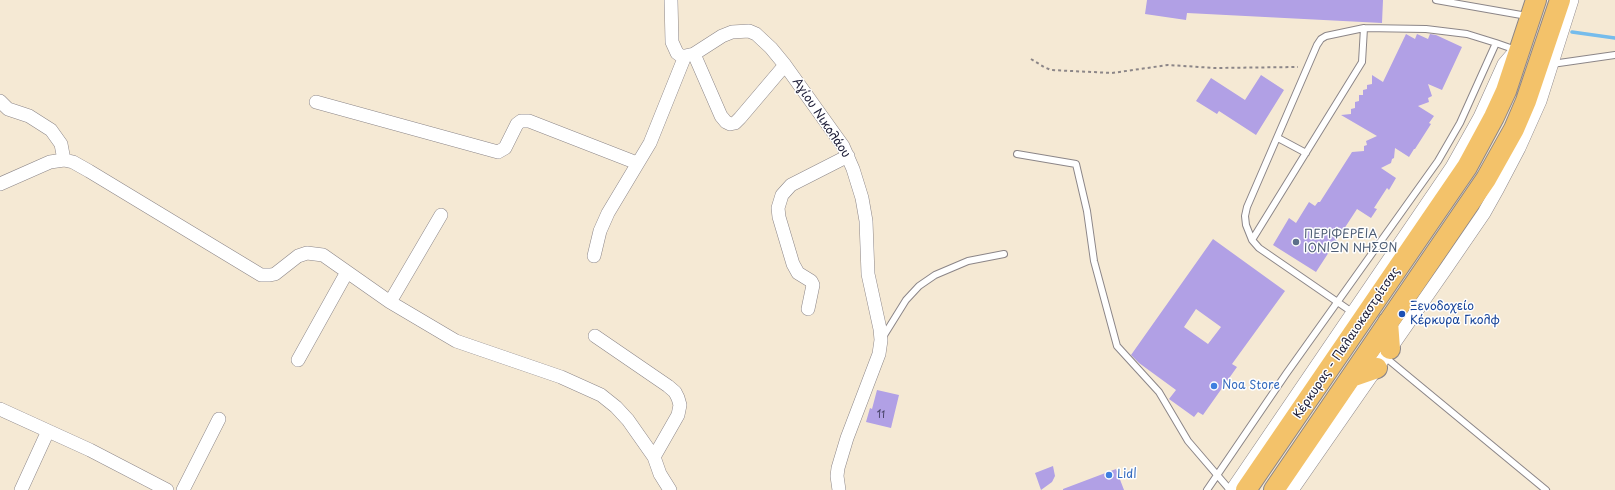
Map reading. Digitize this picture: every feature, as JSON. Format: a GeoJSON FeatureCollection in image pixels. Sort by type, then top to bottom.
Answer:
{"type":"FeatureCollection","features":[{"type":"Feature","properties":{"kind":"main road","name":"Κέρκυρας - Παλαιοκαστρίτσας"},"geometry":{"type":"LineString","coordinates":[[1274,490],[1486,179],[1508,141],[1526,101],[1560,0]]}},
{"type":"Feature","properties":{"kind":"main road","name":"Κέρκυρας - Παλαιοκαστρίτσας"},"geometry":{"type":"LineString","coordinates":[[1246,490],[1470,161],[1494,117],[1506,91],[1519,47],[1533,8]]}},
{"type":"Feature","properties":{"kind":"main road"},"geometry":{"type":"LineString","coordinates":[[1351,377],[1384,358],[1388,322]]}},
{"type":"Feature","properties":{"kind":"street"},"geometry":{"type":"LineString","coordinates":[[671,0],[672,42],[677,53],[689,55]]}},
{"type":"Feature","properties":{"kind":"street"},"geometry":{"type":"LineString","coordinates":[[1292,490],[1475,226],[1498,188],[1526,135],[1540,101],[1572,0]]}},
{"type":"Feature","properties":{"kind":"street","name":"Αγίου Νικολάου"},"geometry":{"type":"LineString","coordinates":[[689,55],[726,34],[736,31],[749,31],[756,34],[785,65],[843,146],[848,156],[862,198],[866,221],[868,274],[881,340],[879,354],[847,438],[838,468],[837,476],[839,490]]}},
{"type":"Feature","properties":{"kind":"street"},"geometry":{"type":"LineString","coordinates":[[1231,490],[1452,167],[1480,117],[1504,64],[1519,47]]}},
{"type":"Feature","properties":{"kind":"street"},"geometry":{"type":"LineString","coordinates":[[689,55],[721,116],[730,124],[735,123],[740,118],[785,65]]}},
{"type":"Feature","properties":{"kind":"street"},"geometry":{"type":"LineString","coordinates":[[594,256],[600,231],[608,213],[650,143],[689,55]]}},
{"type":"Feature","properties":{"kind":"street"},"geometry":{"type":"LineString","coordinates":[[0,101],[8,109],[28,116],[51,130],[61,144],[64,160]]}},
{"type":"Feature","properties":{"kind":"street"},"geometry":{"type":"LineString","coordinates":[[316,102],[498,152],[505,148],[517,124],[525,120],[637,163]]}},
{"type":"Feature","properties":{"kind":"street"},"geometry":{"type":"LineString","coordinates":[[808,309],[813,285],[811,281],[798,273],[793,264],[779,217],[778,208],[782,195],[791,185],[848,156]]}},
{"type":"Feature","properties":{"kind":"street"},"geometry":{"type":"LineString","coordinates":[[0,184],[50,162],[64,160],[73,162],[261,275],[266,276],[275,274],[298,256],[307,253],[323,256],[390,302],[456,342],[561,376],[601,395],[616,407],[628,420],[654,458],[660,474],[670,490]]}},
{"type":"Feature","properties":{"kind":"street"},"geometry":{"type":"LineString","coordinates":[[390,302],[442,215]]}},
{"type":"Feature","properties":{"kind":"street"},"geometry":{"type":"LineString","coordinates":[[298,360],[347,272]]}},
{"type":"Feature","properties":{"kind":"street"},"geometry":{"type":"LineString","coordinates":[[595,336],[668,386],[675,392],[678,398],[680,405],[678,415],[654,458]]}},
{"type":"Feature","properties":{"kind":"street"},"geometry":{"type":"LineString","coordinates":[[0,409],[90,450],[167,490]]}},
{"type":"Feature","properties":{"kind":"street"},"geometry":{"type":"LineString","coordinates":[[183,490],[219,419]]}},
{"type":"Feature","properties":{"kind":"street"},"geometry":{"type":"LineString","coordinates":[[21,490],[48,431]]}},
{"type":"Feature","properties":{"kind":"lane"},"geometry":{"type":"LineString","coordinates":[[1436,0],[1533,8]]}},
{"type":"Feature","properties":{"kind":"lane"},"geometry":{"type":"LineString","coordinates":[[1352,336],[1352,312],[1264,252],[1252,240],[1246,226],[1245,216],[1247,207],[1317,45],[1323,37],[1364,28],[1432,29],[1467,34],[1496,43],[1519,47]]}},
{"type":"Feature","properties":{"kind":"lane"},"geometry":{"type":"LineString","coordinates":[[1252,240],[1362,62],[1364,28]]}},
{"type":"Feature","properties":{"kind":"lane"},"geometry":{"type":"LineString","coordinates":[[1208,490],[1337,302],[1438,161],[1460,123],[1496,43]]}},
{"type":"Feature","properties":{"kind":"lane"},"geometry":{"type":"LineString","coordinates":[[1552,64],[1615,55]]}},
{"type":"Feature","properties":{"kind":"lane"},"geometry":{"type":"LineString","coordinates":[[1278,138],[1306,153]]}},
{"type":"Feature","properties":{"kind":"lane"},"geometry":{"type":"LineString","coordinates":[[1017,154],[1076,164],[1087,211],[1094,261],[1117,346],[1159,392],[1188,441],[1231,490]]}},
{"type":"Feature","properties":{"kind":"lane"},"geometry":{"type":"LineString","coordinates":[[881,340],[906,300],[919,286],[935,275],[968,261],[1004,254]]}},
{"type":"Feature","properties":{"kind":"lane"},"geometry":{"type":"LineString","coordinates":[[1384,358],[1546,490]]}},
{"type":"Feature","properties":{"kind":"path"},"geometry":{"type":"LineString","coordinates":[[1031,59],[1051,70],[1112,73],[1168,64],[1215,68],[1308,67]]}},
{"type":"Feature","properties":{"kind":"building"},"geometry":{"type":"Polygon","coordinates":[[[1147,0],[1383,0],[1382,23],[1187,13],[1186,20],[1145,14],[1147,0]]]}},
{"type":"Feature","properties":{"kind":"building"},"geometry":{"type":"Polygon","coordinates":[[[1406,34],[1415,39],[1417,34],[1428,39],[1430,34],[1436,35],[1462,47],[1442,90],[1428,84],[1432,96],[1428,98],[1429,102],[1418,106],[1434,116],[1429,123],[1431,124],[1415,149],[1409,157],[1395,148],[1394,158],[1392,159],[1391,163],[1381,168],[1396,178],[1389,190],[1387,188],[1374,208],[1377,209],[1371,218],[1357,209],[1316,272],[1273,245],[1289,218],[1296,223],[1309,202],[1315,206],[1318,202],[1320,202],[1352,152],[1364,151],[1364,146],[1367,145],[1366,141],[1377,136],[1341,115],[1351,114],[1351,109],[1355,108],[1355,102],[1359,101],[1359,95],[1363,95],[1363,90],[1367,89],[1367,85],[1372,84],[1372,75],[1383,82],[1406,34]]]}},
{"type":"Feature","properties":{"kind":"building"},"geometry":{"type":"Polygon","coordinates":[[[1261,75],[1284,90],[1256,135],[1219,111],[1217,114],[1196,101],[1211,78],[1245,100],[1261,75]]]}},
{"type":"Feature","properties":{"kind":"building"},"geometry":{"type":"Polygon","coordinates":[[[1213,239],[1285,291],[1232,364],[1237,367],[1203,415],[1198,412],[1194,417],[1169,399],[1176,390],[1139,363],[1131,355],[1213,239]],[[1196,309],[1184,327],[1208,344],[1221,327],[1196,309]]]}},
{"type":"Feature","properties":{"kind":"building"},"geometry":{"type":"Polygon","coordinates":[[[877,390],[899,395],[891,428],[866,422],[870,408],[872,409],[877,390]]]}},
{"type":"Feature","properties":{"kind":"building"},"geometry":{"type":"Polygon","coordinates":[[[1053,466],[1055,476],[1052,482],[1041,490],[1035,473],[1053,466]]]}},
{"type":"Feature","properties":{"kind":"building","name":"Lidl"},"geometry":{"type":"Polygon","coordinates":[[[1116,469],[1124,490],[1063,490],[1063,489],[1116,469]]]}},
{"type":"Feature","properties":{"kind":"waterway"},"geometry":{"type":"LineString","coordinates":[[1572,32],[1615,38]]}},
{"type":"Feature","properties":{"kind":"place","name":"ΠΕΡΙΦΕΡΕΙΑ ΙΟΝΙΩΝ ΝΗΣΩΝ"},"geometry":{"type":"Point","coordinates":[1296,242]}},
{"type":"Feature","properties":{"kind":"place","name":"Ξενοδοχείο Κέρκυρα Γκολφ"},"geometry":{"type":"Point","coordinates":[1402,314]}},
{"type":"Feature","properties":{"kind":"place","name":"Noa Store"},"geometry":{"type":"Point","coordinates":[1214,386]}},
{"type":"Feature","properties":{"kind":"place","name":"Lidl"},"geometry":{"type":"Point","coordinates":[1109,475]}}]}
